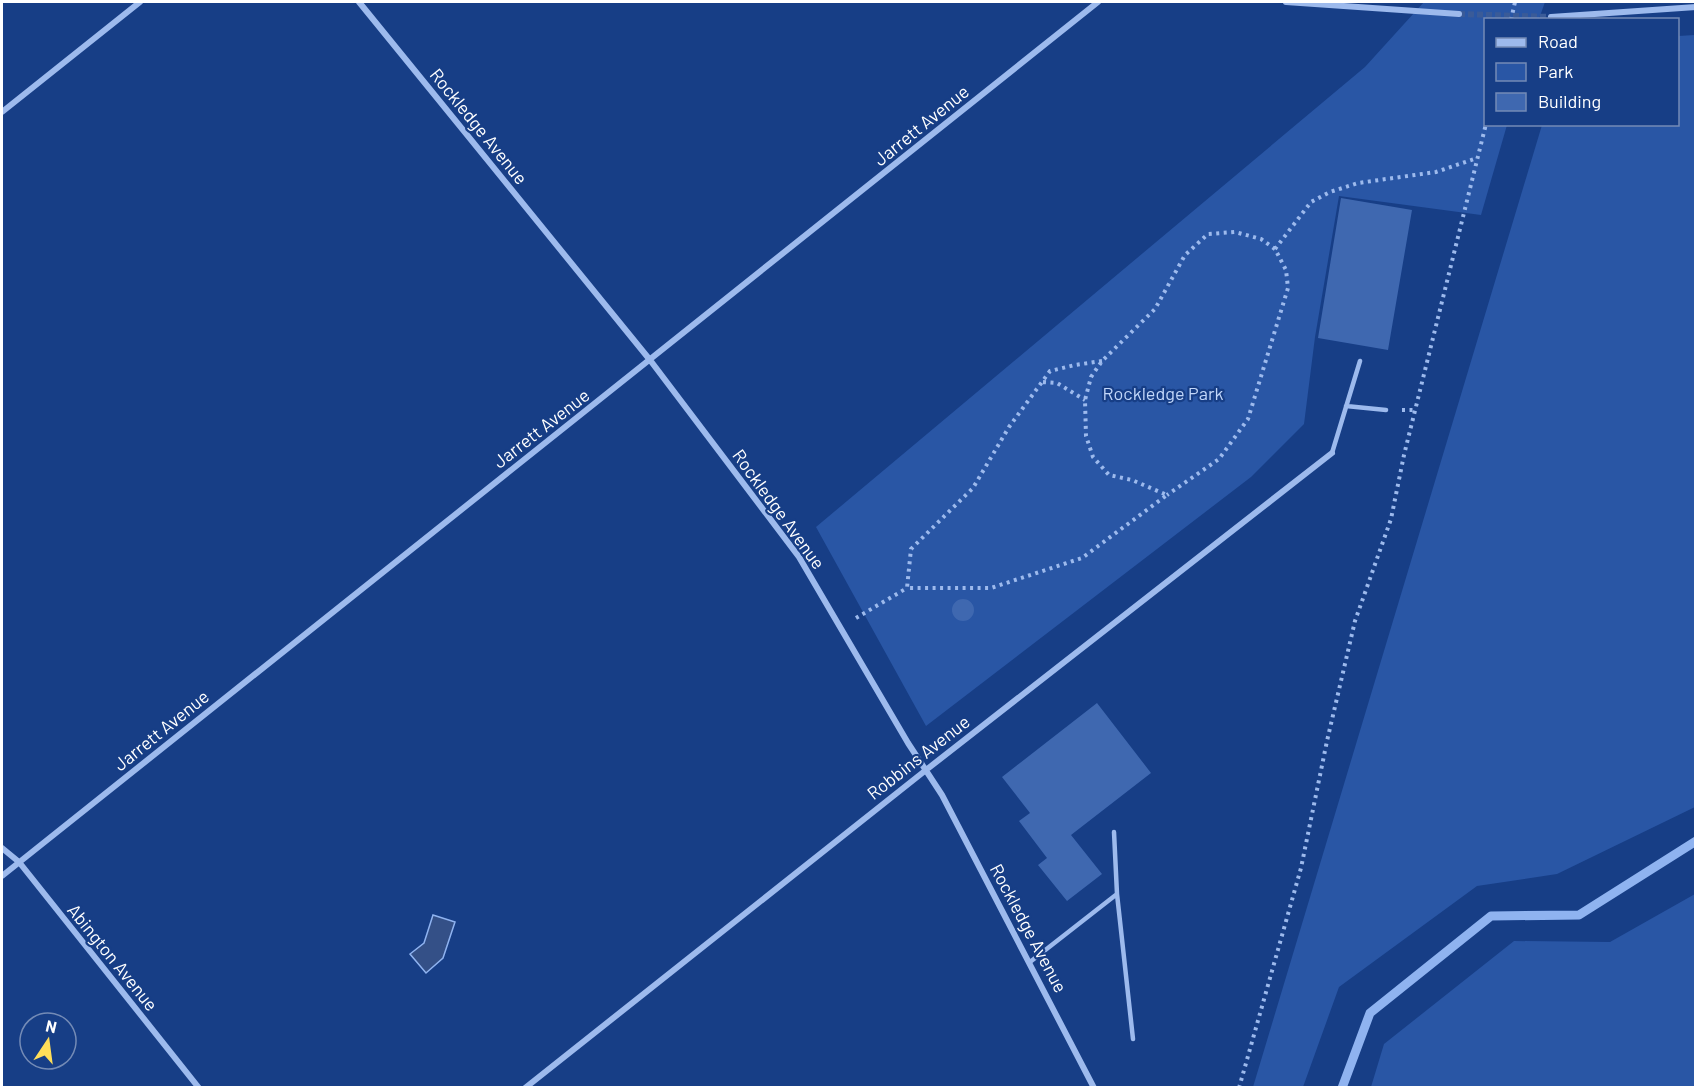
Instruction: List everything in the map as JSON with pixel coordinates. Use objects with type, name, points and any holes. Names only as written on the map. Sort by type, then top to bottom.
[{"type":"street","points":[[2,112],[140,2]]},
{"type":"street","name":"Rockledge Avenue","points":[[359,2],[650,360],[799,557],[908,743],[942,795],[1095,1088]]},
{"type":"street","name":"Jarrett Avenue","points":[[2,876],[1098,2]]},
{"type":"street","points":[[1286,2],[1459,14]]},
{"type":"street","points":[[1551,16],[1695,7]]},
{"type":"street","name":"Robbins Avenue","points":[[525,1088],[926,770],[1332,453]]},
{"type":"street","name":"Abington Avenue","points":[[2,848],[19,862],[199,1088]]},
{"type":"lane","points":[[1332,453],[1360,361]]},
{"type":"lane","points":[[1346,406],[1386,410]]},
{"type":"lane","points":[[1114,831],[1117,894],[1133,1039]]},
{"type":"lane","points":[[1030,962],[1117,894]]},
{"type":"path","points":[[1511,18],[1515,2]]},
{"type":"path","points":[[1239,1088],[1301,868],[1355,621],[1391,519],[1404,455],[1485,126]]},
{"type":"path","points":[[1275,249],[1311,202],[1330,192],[1358,183],[1436,172],[1477,158]]},
{"type":"path","points":[[840,627],[907,588],[991,588],[1082,558],[1219,459],[1248,419],[1288,288],[1286,270],[1275,249],[1261,239],[1235,232],[1208,234],[1185,255],[1155,309],[1102,361],[1091,377],[1085,400],[1086,436],[1093,457],[1109,475],[1132,480],[1167,495]]},
{"type":"path","points":[[907,588],[910,549],[973,488],[1009,427],[1050,371],[1102,361]]},
{"type":"path","points":[[1042,382],[1057,383],[1085,400]]},
{"type":"green space","name":"Rockledge Park","points":[[1424,2],[1545,2],[1539,18],[1484,18],[1484,126],[1507,126],[1481,215],[1339,196],[1315,337],[1304,424],[1251,477],[926,726],[816,527],[1365,67]]},
{"type":"green space","points":[[1695,35],[1695,807],[1557,874],[1477,886],[1339,987],[1303,1087],[1253,1087],[1542,126],[1679,126],[1679,36]]},
{"type":"green space","points":[[1695,894],[1695,1087],[1371,1087],[1384,1044],[1514,941],[1610,942]]},
{"type":"shaded area","points":[[433,915],[455,922],[443,958],[426,973],[410,954],[424,943]]},
{"type":"building","points":[[1341,198],[1412,210],[1388,350],[1318,338]]},
{"type":"building","points":[[963,599],[973,606],[974,610],[967,620],[963,621],[953,614],[952,610],[959,600]]},
{"type":"building","points":[[1097,703],[1151,773],[1071,835],[1102,874],[1067,901],[1038,865],[1047,858],[1019,821],[1030,813],[1002,777]]},
{"type":"waterway","points":[[1342,1088],[1370,1013],[1491,916],[1579,915],[1696,841]]},
{"type":"tunnel","points":[[1459,14],[1551,17]]}]
